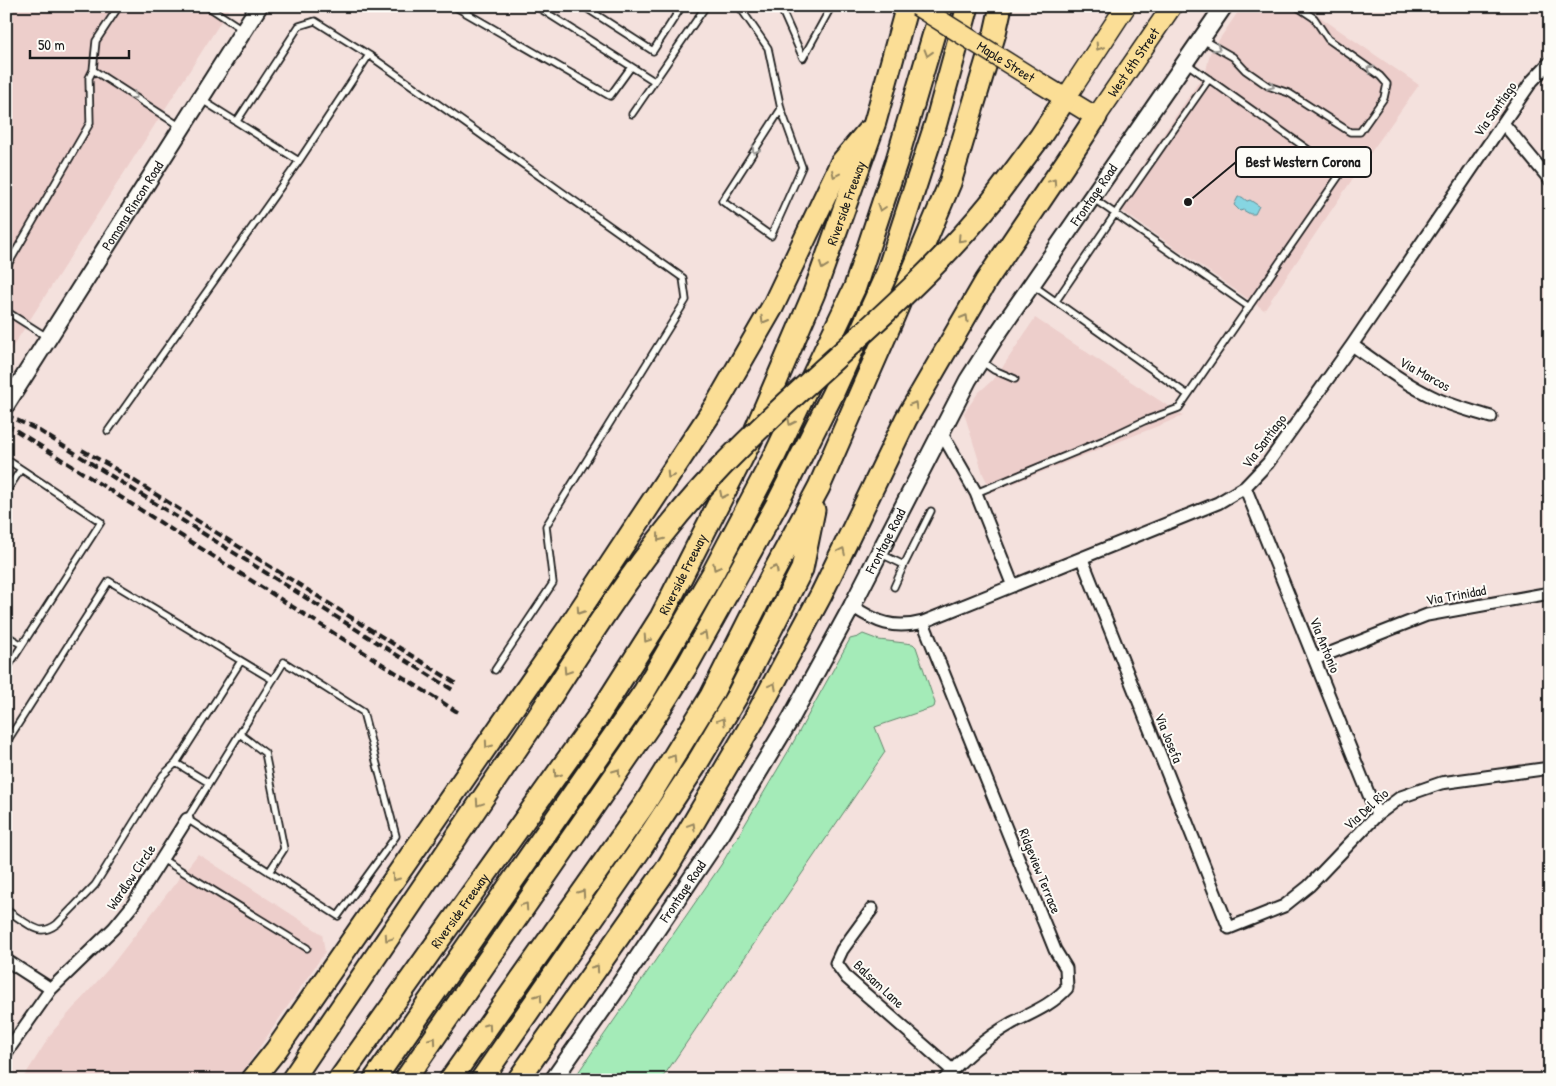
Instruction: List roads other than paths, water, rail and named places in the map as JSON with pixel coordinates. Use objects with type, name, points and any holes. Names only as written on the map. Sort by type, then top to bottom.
[{"type":"highway","name":"Riverside Freeway","points":[[339,1080],[597,718],[661,617],[752,438],[814,293],[875,122],[907,6]]},
{"type":"highway","points":[[374,1080],[644,692],[717,565],[775,455],[855,287],[896,163],[942,6]]},
{"type":"highway","points":[[405,1080],[649,726],[688,664],[778,502],[833,393],[887,273],[936,123],[968,6]]},
{"type":"highway","points":[[450,1080],[644,805],[712,696],[818,487],[887,332],[950,182],[1001,6]]},
{"type":"highway","points":[[292,1080],[536,720],[635,570],[669,526],[703,486],[764,423],[931,271],[967,232],[992,201],[1065,99]]},
{"type":"highway","points":[[518,1080],[667,868],[760,709],[821,595],[906,420],[986,281],[1096,117]]},
{"type":"highway","points":[[252,1080],[276,1050],[567,630],[716,405],[773,306],[841,163],[875,122]]},
{"type":"highway","points":[[481,1080],[640,850],[696,765],[738,696],[802,568],[818,487]]},
{"type":"main road","name":"Pomona Rincon Road","points":[[6,405],[259,6]]},
{"type":"main road","name":"Maple Street","points":[[917,6],[1096,117]]},
{"type":"main road","points":[[1065,99],[1126,6]]},
{"type":"main road","name":"West 6th Street","points":[[1096,117],[1172,6]]},
{"type":"main road","name":"Frontage Road","points":[[554,1080],[722,833],[790,720],[852,606],[968,380],[1224,6]]},
{"type":"street","name":"Via Santiago","points":[[852,606],[873,619],[884,623],[908,626],[923,622],[1218,503],[1245,487],[1268,463],[1352,345],[1502,123],[1532,81],[1550,62]]},
{"type":"street","points":[[1502,123],[1550,180]]},
{"type":"street","name":"Via Marcos","points":[[1352,345],[1403,381],[1433,398],[1491,417]]},
{"type":"street","points":[[941,432],[976,493],[1013,586]]},
{"type":"street","name":"Via Antonio","points":[[1245,487],[1378,815]]},
{"type":"street","name":"Via Josefa","points":[[1082,559],[1229,928]]},
{"type":"street","name":"Via Trinidad","points":[[1315,659],[1427,614],[1550,594]]},
{"type":"street","name":"Ridgeview Terrace","points":[[923,622],[1055,950],[1066,968],[1067,988],[1057,999],[1010,1024],[968,1053],[944,1080]]},
{"type":"street","name":"Via Del Rio","points":[[1229,928],[1284,906],[1309,886],[1378,815],[1401,798],[1441,783],[1550,768]]},
{"type":"street","name":"Wardlow Circle","points":[[6,1054],[51,989],[114,928],[132,906],[187,820]]},
{"type":"street","name":"Balsam Lane","points":[[872,908],[842,950],[836,963],[847,978],[952,1070]]},
{"type":"street","points":[[6,960],[51,989]]},
{"type":"lane","points":[[6,268],[90,123],[88,78],[93,70],[96,41],[119,6]]},
{"type":"lane","points":[[207,6],[244,31]]},
{"type":"lane","points":[[454,6],[610,96],[631,67]]},
{"type":"lane","points":[[536,6],[654,81]]},
{"type":"lane","points":[[583,6],[653,51],[682,6]]},
{"type":"lane","points":[[632,114],[706,6]]},
{"type":"lane","points":[[739,6],[768,48],[781,109],[802,167],[772,236],[722,201],[781,109]]},
{"type":"lane","points":[[780,6],[803,58],[831,7],[829,6]]},
{"type":"lane","points":[[1201,38],[1233,57],[1245,70],[1268,86],[1289,93],[1350,132],[1360,132],[1384,98],[1387,84],[1380,76],[1328,39],[1314,18],[1296,6]]},
{"type":"lane","points":[[237,121],[299,26],[315,21],[369,55],[683,278],[686,300],[546,526],[553,583],[495,670]]},
{"type":"lane","points":[[108,431],[299,161],[369,55]]},
{"type":"lane","points":[[976,493],[1104,440],[1144,421],[1179,408],[1341,173],[1185,62]]},
{"type":"lane","points":[[93,70],[182,128]]},
{"type":"lane","points":[[1056,302],[1209,79]]},
{"type":"lane","points":[[200,99],[299,161]]},
{"type":"lane","points":[[1092,198],[1249,307]]},
{"type":"lane","points":[[1032,285],[1188,394]]},
{"type":"lane","points":[[6,312],[49,338]]},
{"type":"lane","points":[[981,361],[994,370],[1014,379]]},
{"type":"lane","points":[[6,459],[101,522],[6,670]]},
{"type":"lane","points":[[6,492],[21,469]]},
{"type":"lane","points":[[894,587],[931,511]]},
{"type":"lane","points":[[879,553],[904,565]]},
{"type":"lane","points":[[6,744],[109,582],[273,680]]},
{"type":"lane","points":[[6,636],[22,645]]},
{"type":"lane","points":[[6,910],[30,926],[42,930],[51,928],[95,885],[163,774],[176,763],[241,661]]},
{"type":"lane","points":[[284,662],[363,712],[396,836],[338,916],[187,820],[273,680],[284,662]]},
{"type":"lane","points":[[240,734],[265,752],[284,849],[268,872]]},
{"type":"lane","points":[[176,763],[208,784]]},
{"type":"lane","points":[[162,859],[307,948]]},
{"type":"water","points":[[1238,197],[1242,197],[1247,201],[1250,200],[1259,206],[1255,214],[1250,214],[1243,210],[1240,211],[1234,205]]},
{"type":"railway","points":[[6,415],[38,430],[453,690]]},
{"type":"railway","points":[[6,424],[459,713]]},
{"type":"railway","points":[[82,450],[109,465],[457,684]]},
{"type":"place","name":"Best Western Corona","points":[[1188,202]]}]
